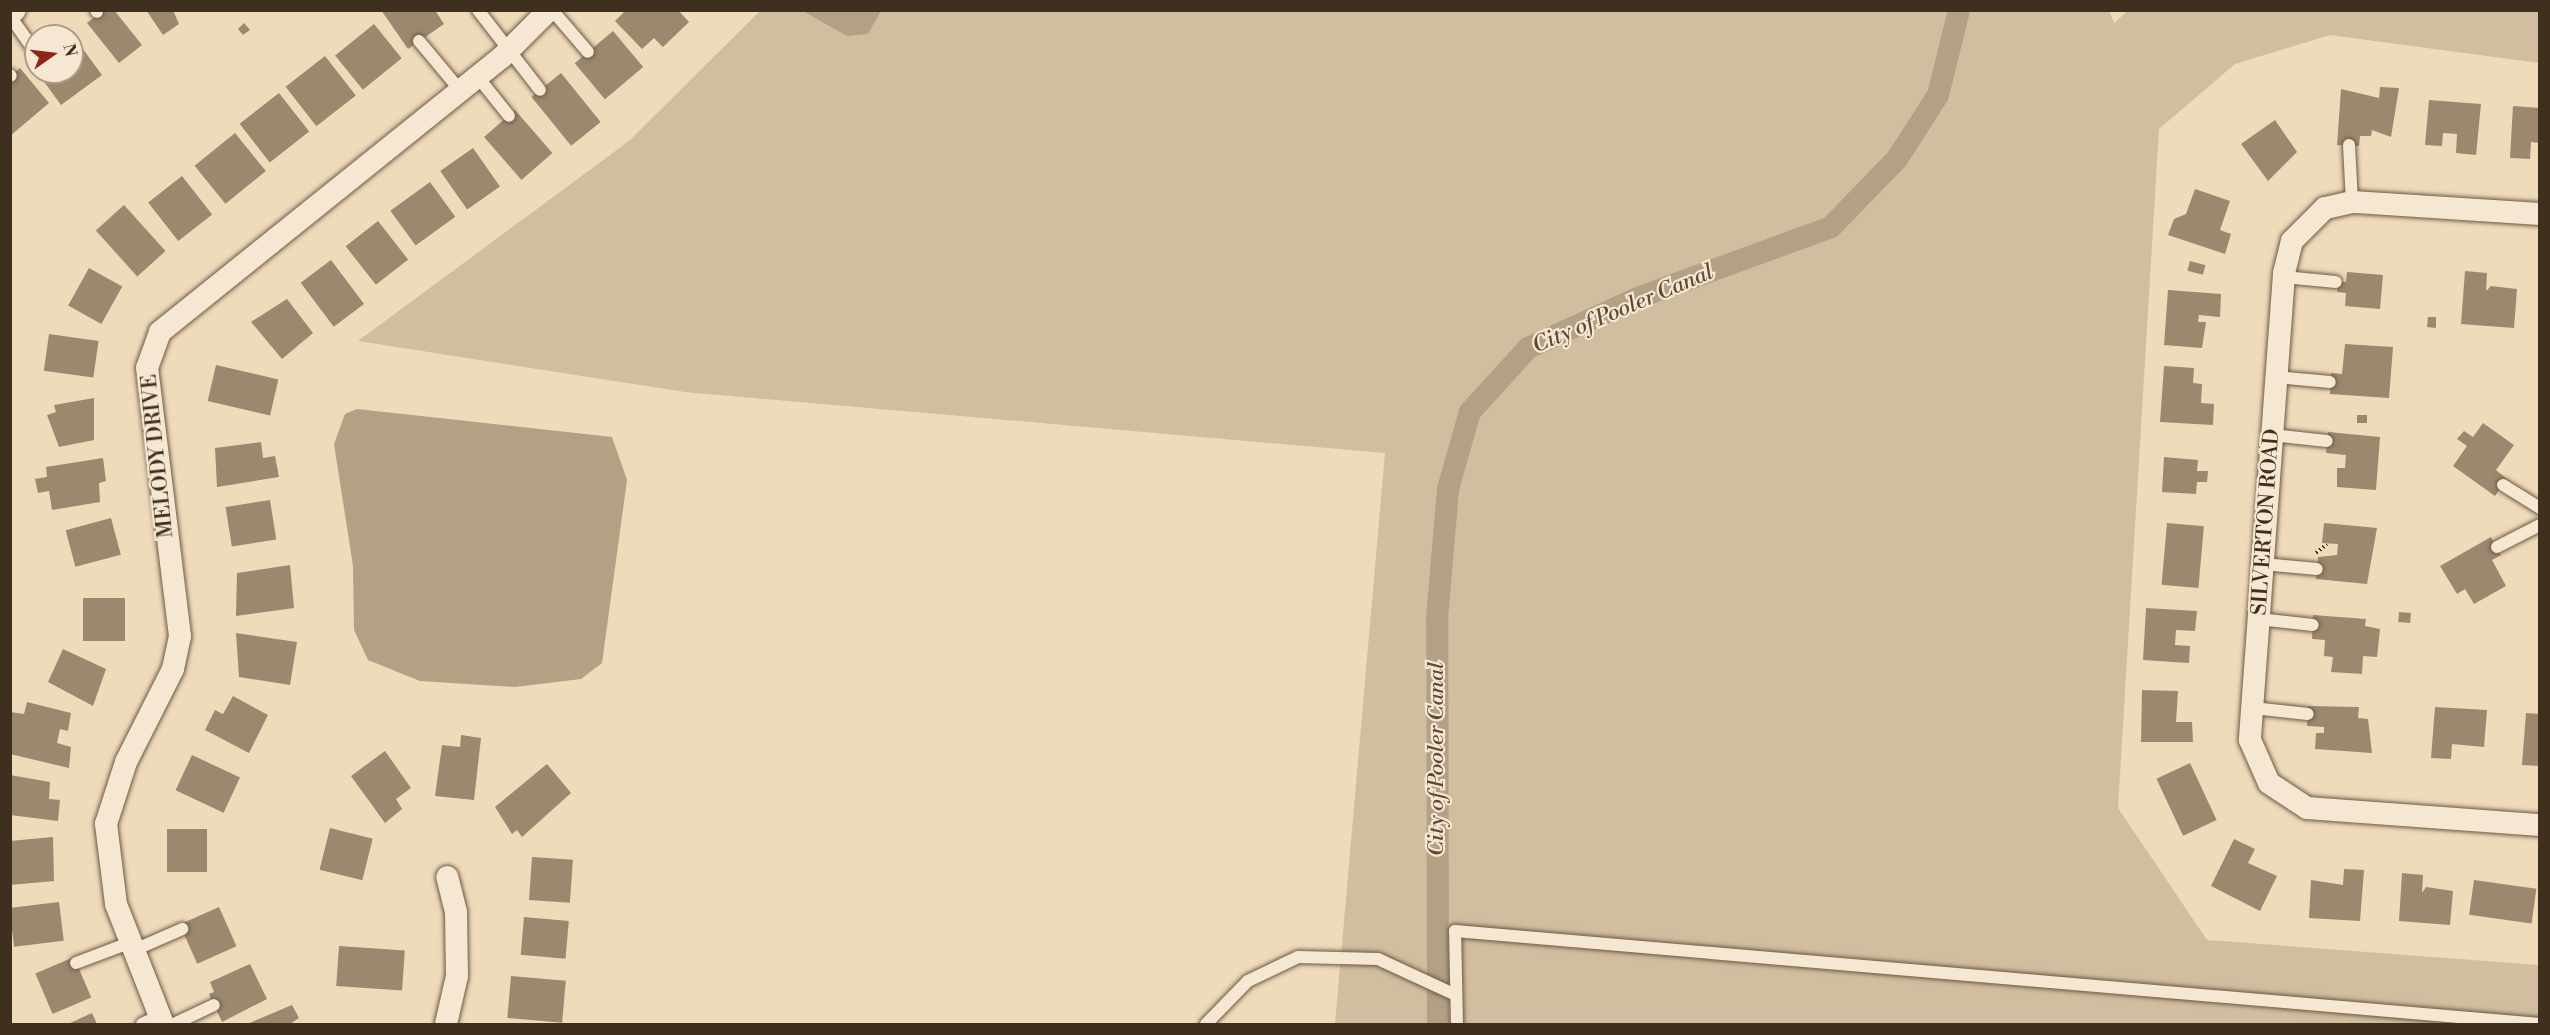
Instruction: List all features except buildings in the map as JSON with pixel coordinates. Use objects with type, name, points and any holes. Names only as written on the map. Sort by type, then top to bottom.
[{"type":"street","points":[[10,15],[15,10]]},
{"type":"street","name":"MELODY DRIVE","points":[[160,1022],[116,904],[106,824],[126,762],[173,669],[180,636],[147,368],[160,332],[509,50],[550,10]]},
{"type":"street","name":"SILVERTON ROAD","points":[[2540,214],[2352,202],[2325,208],[2306,222],[2292,241],[2284,276],[2250,740],[2256,763],[2285,797],[2307,808],[2540,825]]},
{"type":"street","points":[[446,1024],[457,976],[456,912],[447,877]]},
{"type":"lane","points":[[478,10],[540,90]]},
{"type":"lane","points":[[550,10],[588,52]]},
{"type":"lane","points":[[10,15],[24,35]]},
{"type":"lane","points":[[419,41],[509,116]]},
{"type":"lane","points":[[2349,145],[2352,202]]},
{"type":"lane","points":[[2284,276],[2336,282]]},
{"type":"lane","points":[[2276,377],[2330,382]]},
{"type":"lane","points":[[2272,435],[2327,441]]},
{"type":"lane","points":[[2503,484],[2540,508]]},
{"type":"lane","points":[[2497,547],[2540,525]]},
{"type":"lane","points":[[2263,564],[2317,569]]},
{"type":"lane","points":[[2259,619],[2313,625]]},
{"type":"lane","points":[[2253,708],[2307,714]]},
{"type":"lane","points":[[76,963],[182,929]]},
{"type":"lane","points":[[1457,1024],[1455,931],[2540,1024]]},
{"type":"lane","points":[[1206,1024],[1248,981],[1298,957],[1378,959],[1456,995]]},
{"type":"lane","points":[[160,1022],[214,1005]]},
{"type":"shaded area","points":[[2109,10],[2114,23],[2129,10],[2539,11],[2539,63],[2330,35],[2235,64],[2159,129],[2118,808],[2207,940],[2539,965],[2539,1024],[1335,1024],[1385,453],[685,392],[358,341],[629,141],[760,11]]},
{"type":"shaded area","points":[[803,11],[881,11],[868,34],[847,36]]},
{"type":"shaded area","points":[[357,409],[612,437],[627,480],[602,663],[581,679],[515,687],[420,681],[368,660],[354,630],[353,566],[334,444],[345,414]]},
{"type":"waterway","name":"City of Pooler Canal","points":[[1438,1024],[1437,618],[1448,489],[1470,412],[1528,348],[1640,297],[1831,227],[1897,159],[1938,95],[1959,10]]}]
